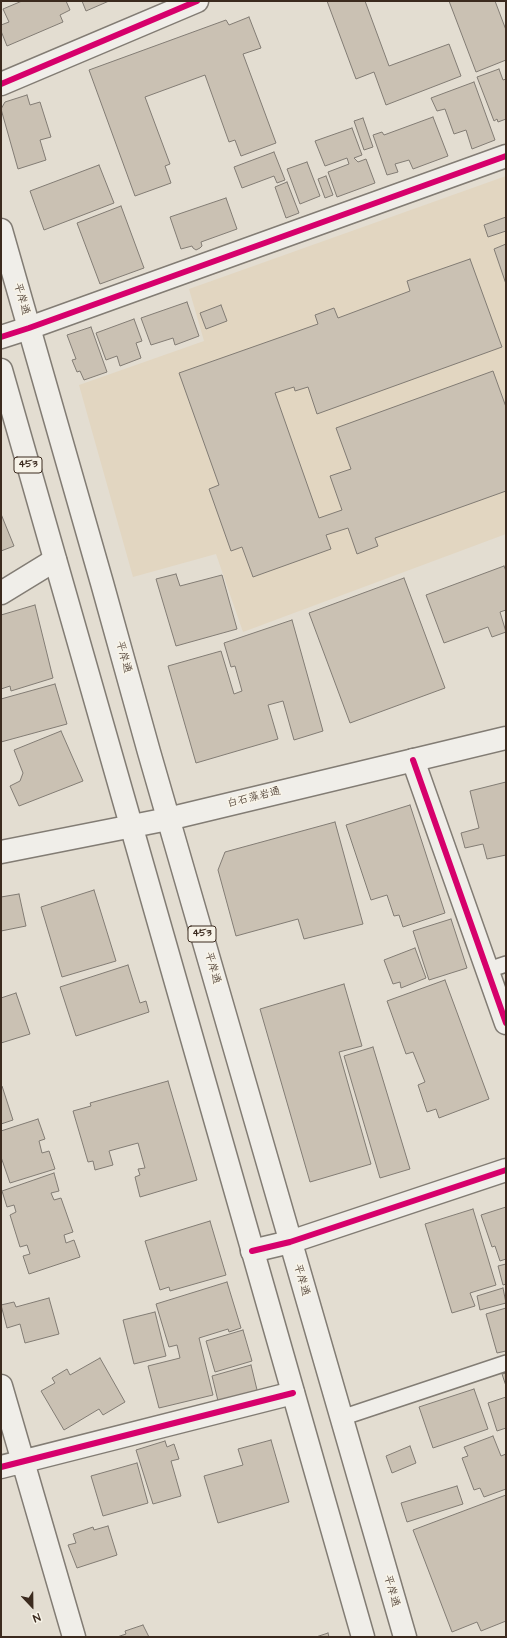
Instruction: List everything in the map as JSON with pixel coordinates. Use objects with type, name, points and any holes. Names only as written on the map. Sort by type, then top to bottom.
[{"type":"main road","points":[[1,84],[197,1]]},
{"type":"main road","points":[[1,337],[30,328],[506,156]]},
{"type":"main road","name":"平岸通","points":[[1,230],[168,819],[405,1637]]},
{"type":"main road","name":"453","points":[[1,370],[363,1637]]},
{"type":"main road","points":[[1,593],[55,560]]},
{"type":"main road","name":"白石藻岩通","points":[[1,852],[168,819],[506,738]]},
{"type":"main road","points":[[413,760],[497,967],[506,1023]]},
{"type":"main road","points":[[252,1251],[290,1242],[506,1170]]},
{"type":"main road","points":[[1,1386],[74,1637]]},
{"type":"main road","points":[[1,1467],[22,1460],[293,1393]]},
{"type":"lane","points":[[341,1418],[506,1363]]},
{"type":"shaded area","points":[[506,176],[506,534],[243,632],[216,554],[133,577],[79,385],[204,341],[189,289]]},
{"type":"building","points":[[22,1],[66,1],[70,10],[60,15],[63,22],[7,46],[1,31],[1,25],[9,22],[3,9]]},
{"type":"building","points":[[82,1],[109,1],[86,11]]},
{"type":"building","points":[[327,1],[365,1],[389,66],[449,44],[461,76],[386,105],[374,72],[356,79]]},
{"type":"building","points":[[449,1],[495,1],[506,30],[506,60],[476,72]]},
{"type":"building","points":[[249,17],[261,48],[243,54],[276,143],[241,156],[235,140],[229,142],[205,75],[145,97],[170,164],[165,166],[171,183],[135,196],[89,70],[226,20],[229,25]]},
{"type":"building","points":[[499,69],[503,80],[506,79],[506,119],[498,122],[497,119],[494,121],[477,77]]},
{"type":"building","points":[[474,82],[495,140],[472,149],[466,130],[454,134],[445,109],[437,111],[431,98]]},
{"type":"building","points":[[27,95],[30,105],[40,102],[51,137],[40,140],[46,160],[18,169],[1,109],[5,102]]},
{"type":"building","points":[[433,117],[448,156],[413,169],[409,160],[395,164],[398,172],[387,175],[373,135],[382,132],[384,135]]},
{"type":"building","points":[[363,118],[373,147],[364,150],[354,121]]},
{"type":"building","points":[[352,128],[362,155],[354,158],[358,162],[366,159],[375,183],[337,197],[328,172],[349,164],[347,158],[325,166],[315,141]]},
{"type":"building","points":[[274,152],[285,180],[277,183],[274,176],[242,188],[234,167]]},
{"type":"building","points":[[307,162],[320,196],[300,204],[287,169]]},
{"type":"building","points":[[99,165],[114,203],[44,230],[30,191]]},
{"type":"building","points":[[326,176],[333,195],[325,198],[318,179]]},
{"type":"building","points":[[287,182],[299,213],[286,218],[275,187]]},
{"type":"building","points":[[226,198],[237,229],[201,242],[202,246],[196,250],[192,246],[181,249],[170,217]]},
{"type":"building","points":[[121,206],[144,268],[100,284],[77,223]]},
{"type":"building","points":[[506,217],[506,231],[488,237],[484,225]]},
{"type":"building","points":[[506,244],[506,284],[494,249]]},
{"type":"building","points":[[470,259],[502,347],[317,414],[308,387],[295,391],[294,387],[275,393],[319,518],[342,510],[330,476],[351,469],[336,428],[493,371],[506,407],[506,491],[375,538],[378,546],[357,554],[348,528],[326,535],[331,549],[253,577],[242,547],[231,551],[209,489],[219,485],[179,373],[318,324],[315,315],[334,308],[338,318],[410,291],[407,281]]},
{"type":"building","points":[[187,302],[199,336],[175,345],[173,338],[151,345],[141,318]]},
{"type":"building","points":[[221,305],[227,321],[206,329],[200,313]]},
{"type":"building","points":[[134,319],[142,341],[136,343],[141,358],[120,366],[117,356],[106,360],[96,333]]},
{"type":"building","points":[[91,327],[107,372],[84,380],[80,371],[77,372],[72,360],[76,359],[67,335]]},
{"type":"building","points":[[1,514],[14,546],[1,551]]},
{"type":"building","points":[[504,566],[506,571],[506,610],[500,612],[506,632],[492,637],[488,627],[444,643],[426,595]]},
{"type":"building","points":[[176,574],[180,586],[222,575],[237,629],[176,646],[156,579]]},
{"type":"building","points":[[404,578],[445,688],[350,723],[309,613]]},
{"type":"building","points":[[35,605],[53,678],[11,691],[10,686],[1,689],[1,615]]},
{"type":"building","points":[[292,620],[323,731],[294,740],[283,701],[268,705],[278,739],[196,763],[168,666],[221,651],[234,694],[242,691],[235,666],[231,667],[224,643]]},
{"type":"building","points":[[55,684],[67,724],[1,742],[1,699]]},
{"type":"building","points":[[61,731],[83,781],[19,806],[10,786],[20,781],[23,773],[14,750]]},
{"type":"building","points":[[506,782],[506,855],[487,859],[483,844],[465,848],[461,833],[479,828],[470,791]]},
{"type":"building","points":[[410,805],[445,913],[403,927],[399,915],[394,916],[387,895],[371,900],[346,825]]},
{"type":"building","points":[[335,822],[363,924],[304,939],[298,919],[236,936],[218,870],[225,852]]},
{"type":"building","points":[[94,890],[116,961],[62,977],[41,907]]},
{"type":"building","points":[[19,894],[26,926],[1,931],[1,897]]},
{"type":"building","points":[[451,919],[467,968],[429,980],[413,931]]},
{"type":"building","points":[[415,948],[426,978],[401,988],[400,982],[393,984],[384,960]]},
{"type":"building","points":[[128,965],[140,1003],[146,1001],[149,1012],[76,1036],[60,987]]},
{"type":"building","points":[[445,980],[489,1099],[439,1118],[436,1109],[427,1112],[418,1085],[425,1082],[413,1052],[406,1054],[387,1001]]},
{"type":"building","points":[[344,984],[362,1046],[339,1052],[371,1164],[310,1182],[260,1009]]},
{"type":"building","points":[[16,993],[30,1034],[1,1043],[1,998]]},
{"type":"building","points":[[373,1047],[410,1169],[380,1178],[344,1056]]},
{"type":"building","points":[[168,1081],[197,1180],[140,1197],[135,1177],[140,1175],[138,1169],[145,1168],[138,1143],[109,1151],[113,1165],[95,1170],[93,1161],[88,1162],[73,1111],[91,1106],[90,1103]]},
{"type":"building","points":[[1,1086],[13,1120],[1,1124]]},
{"type":"building","points":[[38,1119],[45,1139],[39,1141],[42,1153],[49,1151],[55,1169],[10,1183],[1,1157],[1,1131]]},
{"type":"building","points":[[54,1173],[59,1191],[51,1193],[54,1200],[61,1198],[73,1232],[64,1235],[66,1243],[74,1240],[80,1257],[29,1274],[23,1256],[30,1254],[27,1245],[20,1247],[10,1215],[16,1212],[14,1205],[7,1207],[2,1191]]},
{"type":"building","points":[[506,1207],[506,1259],[500,1261],[495,1246],[492,1247],[481,1215]]},
{"type":"building","points":[[473,1209],[496,1285],[470,1293],[475,1306],[452,1313],[425,1224]]},
{"type":"building","points":[[210,1221],[226,1275],[170,1291],[169,1287],[160,1290],[145,1241]]},
{"type":"building","points":[[506,1264],[506,1284],[503,1285],[498,1266]]},
{"type":"building","points":[[227,1282],[241,1328],[229,1332],[228,1329],[199,1338],[213,1395],[159,1408],[148,1366],[180,1358],[177,1345],[169,1347],[156,1304]]},
{"type":"building","points":[[503,1288],[506,1303],[480,1310],[477,1296]]},
{"type":"building","points":[[49,1298],[59,1334],[25,1343],[20,1324],[7,1328],[1,1305],[14,1302],[16,1307]]},
{"type":"building","points":[[506,1308],[506,1351],[497,1353],[486,1314]]},
{"type":"building","points":[[155,1312],[166,1356],[134,1364],[123,1320]]},
{"type":"building","points":[[243,1330],[252,1361],[215,1372],[206,1341]]},
{"type":"building","points":[[100,1358],[125,1402],[103,1415],[99,1409],[64,1430],[41,1391],[55,1383],[52,1378],[67,1369],[70,1375]]},
{"type":"building","points":[[251,1365],[258,1394],[219,1405],[212,1376]]},
{"type":"building","points":[[506,1373],[506,1386],[502,1374]]},
{"type":"building","points":[[474,1389],[488,1429],[433,1448],[419,1407]]},
{"type":"building","points":[[506,1397],[506,1428],[497,1431],[488,1403]]},
{"type":"building","points":[[493,1436],[501,1456],[506,1454],[506,1489],[484,1497],[480,1488],[474,1490],[462,1458],[468,1456],[464,1447]]},
{"type":"building","points":[[271,1440],[289,1502],[218,1523],[204,1476],[243,1465],[238,1449]]},
{"type":"building","points":[[165,1441],[167,1447],[174,1444],[179,1459],[171,1461],[181,1496],[153,1504],[136,1450]]},
{"type":"building","points":[[410,1446],[416,1463],[392,1473],[386,1456]]},
{"type":"building","points":[[137,1463],[148,1503],[103,1516],[91,1476]]},
{"type":"building","points":[[457,1486],[463,1504],[407,1522],[401,1503]]},
{"type":"building","points":[[506,1495],[506,1621],[481,1631],[477,1622],[452,1632],[413,1530]]},
{"type":"building","points":[[108,1526],[117,1555],[77,1568],[68,1545],[76,1543],[73,1534],[93,1527],[94,1530]]},
{"type":"building","points":[[143,1625],[149,1637],[117,1637],[126,1634],[125,1631]]},
{"type":"building","points":[[328,1633],[329,1637],[316,1637]]},
{"type":"cycle path","points":[[1,84],[197,1]]},
{"type":"cycle path","points":[[1,337],[506,156]]},
{"type":"cycle path","points":[[413,760],[506,1023]]},
{"type":"cycle path","points":[[252,1251],[290,1242],[506,1170]]},
{"type":"cycle path","points":[[1,1467],[293,1393]]}]
